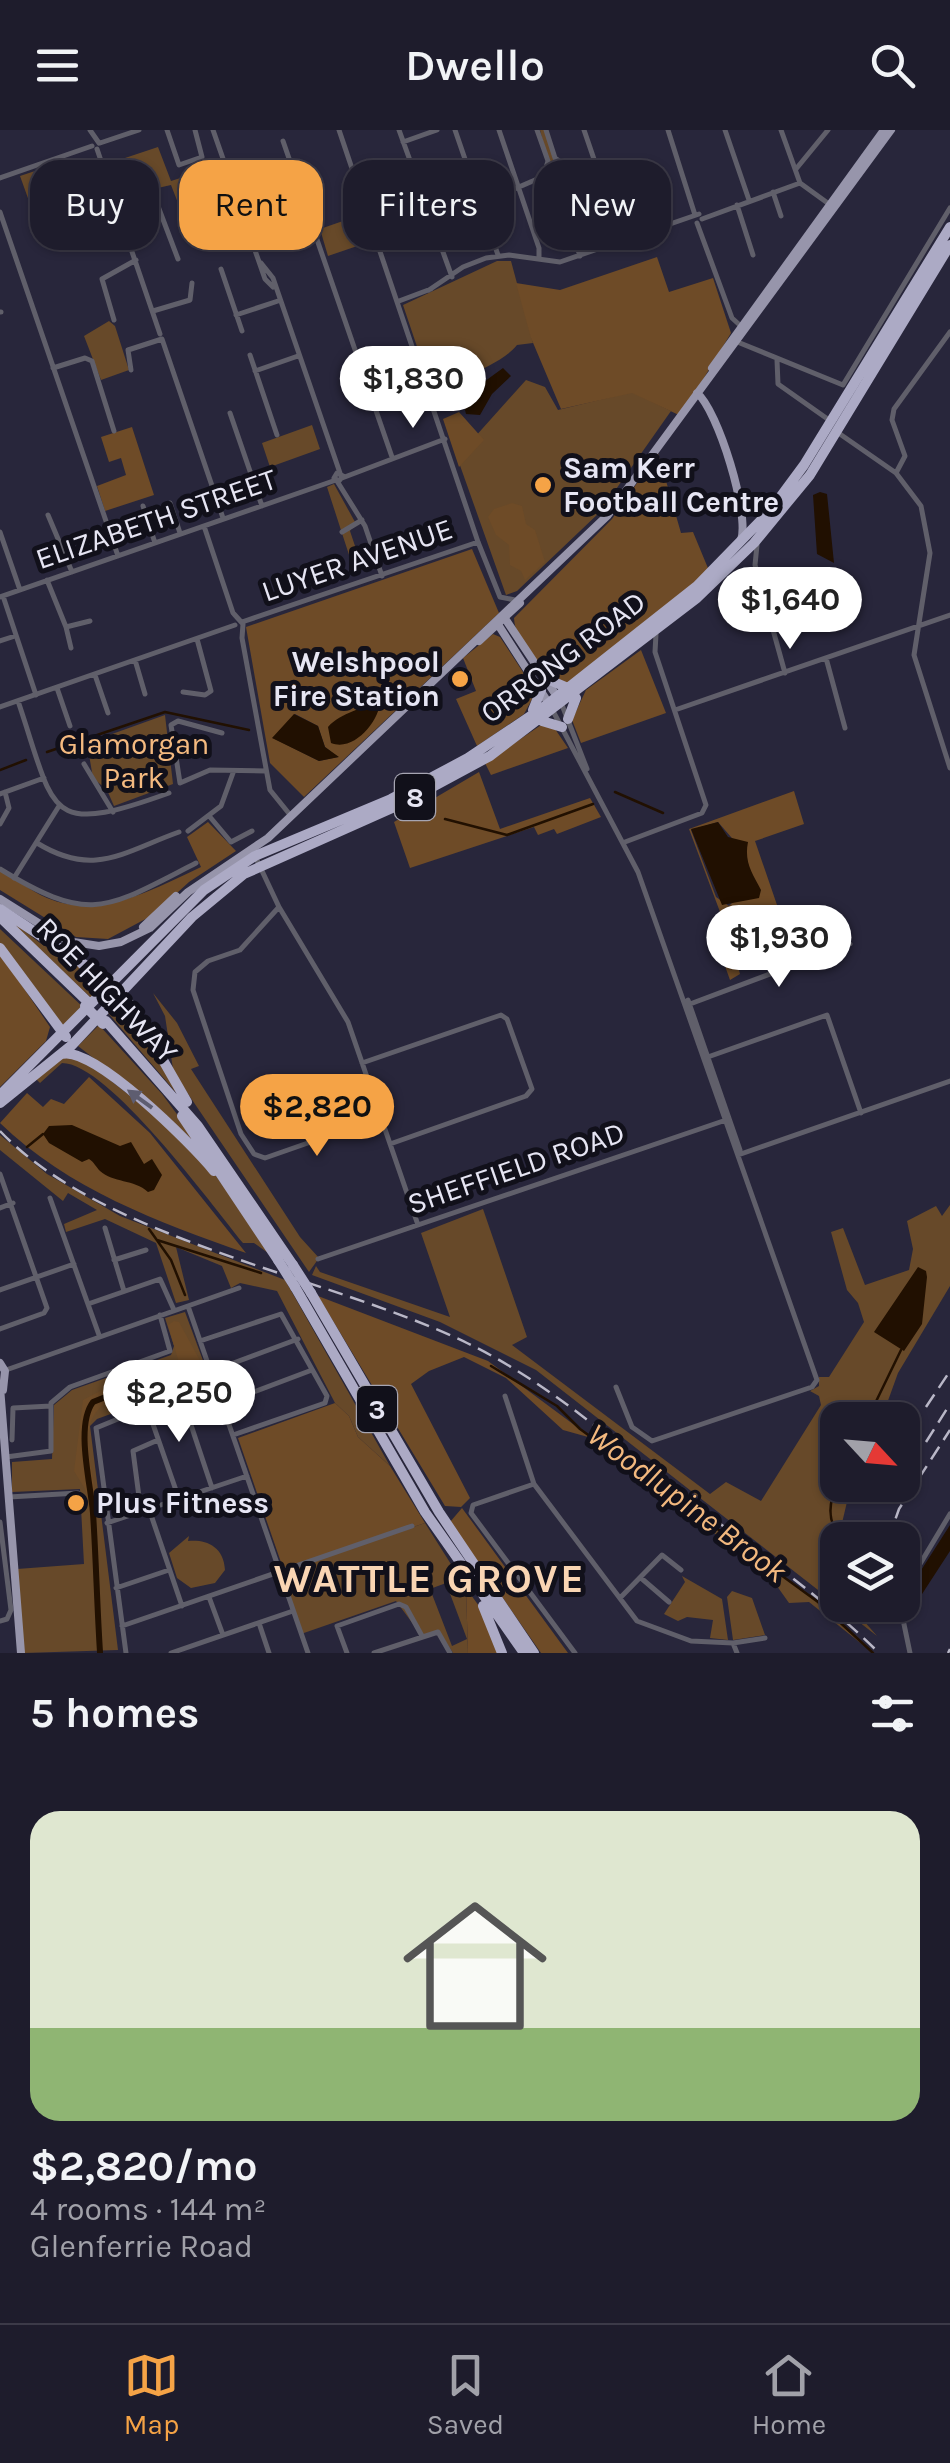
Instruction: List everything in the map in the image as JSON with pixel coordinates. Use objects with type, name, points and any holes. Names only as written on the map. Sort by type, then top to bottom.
[{"type":"highway","name":"ORRONG ROAD","points":[[89,1004],[184,908],[281,855],[399,805],[478,763],[541,721],[568,688],[675,604],[759,530],[836,428],[950,227]]},
{"type":"highway","points":[[836,428],[849,415],[950,245]]},
{"type":"highway","name":"ORRONG ROAD","points":[[104,1020],[121,994],[192,916],[258,867],[417,786],[582,689],[663,627],[738,560],[819,444],[836,428]]},
{"type":"highway","points":[[527,720],[544,684],[568,688]]},
{"type":"highway","points":[[541,721],[565,723],[582,689]]},
{"type":"highway","points":[[0,908],[112,985],[132,1006],[170,1078],[232,1170]]},
{"type":"highway","name":"ROE HIGHWAY","points":[[0,921],[104,1020],[232,1170],[311,1292],[433,1503],[534,1653]]},
{"type":"highway","points":[[0,948],[52,1020],[95,1067]]},
{"type":"highway","points":[[82,964],[105,974],[123,972]]},
{"type":"highway","points":[[132,1006],[130,993],[138,976]]},
{"type":"highway","name":"8","points":[[0,1103],[54,1052],[89,1004]]},
{"type":"highway","points":[[52,1020],[54,1052],[74,1052],[177,1128],[244,1206]]},
{"type":"highway","name":"ROE HIGHWAY","points":[[104,1020],[180,1113],[244,1206],[449,1550],[524,1653]]},
{"type":"highway","name":"8","points":[[0,1095],[54,1052],[72,1045],[104,1020]]},
{"type":"highway","points":[[449,1550],[488,1615],[502,1653]]},
{"type":"main road","points":[[832,207],[884,130]]},
{"type":"main road","points":[[0,896],[60,934],[88,942],[109,942],[140,930],[186,888],[292,813],[612,510],[891,130]]},
{"type":"main road","points":[[744,329],[750,348]]},
{"type":"main road","points":[[699,391],[710,406],[743,520],[739,544]]},
{"type":"main road","points":[[743,520],[759,530]]},
{"type":"main road","points":[[512,628],[516,602]]},
{"type":"main road","points":[[499,619],[512,628],[555,704]]},
{"type":"main road","points":[[454,660],[499,619]]},
{"type":"main road","points":[[499,619],[508,638],[544,684]]},
{"type":"main road","points":[[488,632],[508,638]]},
{"type":"main road","points":[[2,1368],[19,1653]]},
{"type":"main road","points":[[0,1387],[3,1413]]},
{"type":"street","points":[[90,130],[101,160]]},
{"type":"street","points":[[0,178],[139,130]]},
{"type":"street","points":[[167,130],[179,166],[169,169]]},
{"type":"street","points":[[193,160],[202,156],[194,130]]},
{"type":"street","points":[[213,130],[225,160]]},
{"type":"street","points":[[339,130],[478,542],[498,594],[506,601],[516,602]]},
{"type":"street","points":[[398,130],[409,160]]},
{"type":"street","points":[[403,142],[437,130]]},
{"type":"street","points":[[457,130],[468,160]]},
{"type":"street","points":[[499,130],[540,248],[538,261]]},
{"type":"street","points":[[537,130],[548,160]]},
{"type":"street","points":[[546,130],[559,160]]},
{"type":"street","points":[[584,130],[594,160]]},
{"type":"street","points":[[668,130],[730,313],[744,329]]},
{"type":"street","points":[[725,130],[749,200]]},
{"type":"street","points":[[781,130],[800,183],[832,207]]},
{"type":"street","points":[[794,170],[804,165],[828,130]]},
{"type":"street","points":[[283,141],[289,160]]},
{"type":"street","points":[[671,226],[800,183]]},
{"type":"street","points":[[514,191],[534,185]]},
{"type":"street","points":[[773,192],[781,216]]},
{"type":"street","points":[[737,205],[754,255]]},
{"type":"street","points":[[735,341],[839,386],[845,384],[950,208]]},
{"type":"street","points":[[159,210],[178,259]]},
{"type":"street","points":[[0,212],[118,556]]},
{"type":"street","points":[[132,250],[224,519]]},
{"type":"street","points":[[257,250],[298,356],[343,491],[362,520],[382,576]]},
{"type":"street","points":[[321,250],[392,455]]},
{"type":"street","points":[[440,250],[453,276]]},
{"type":"street","points":[[498,250],[500,257]]},
{"type":"street","points":[[578,250],[580,257]]},
{"type":"street","points":[[588,250],[589,254]]},
{"type":"street","points":[[398,301],[500,257],[556,262],[601,250]]},
{"type":"street","points":[[114,320],[102,280],[136,260]]},
{"type":"street","points":[[221,269],[242,331]]},
{"type":"street","points":[[152,311],[190,300],[192,283]]},
{"type":"street","points":[[236,315],[278,301]]},
{"type":"street","points":[[896,472],[905,456],[892,420],[894,410],[950,332]]},
{"type":"street","points":[[131,370],[128,350],[161,336]]},
{"type":"street","points":[[250,355],[277,435]]},
{"type":"street","points":[[255,372],[298,356]]},
{"type":"street","points":[[53,368],[85,358],[92,360],[114,431]]},
{"type":"street","points":[[777,360],[774,372],[778,384],[896,472],[921,506],[930,552],[914,660],[950,768]]},
{"type":"street","points":[[230,413],[262,506]]},
{"type":"street","name":"ELIZABETH STREET","points":[[1,596],[328,484],[392,455],[445,437]]},
{"type":"street","points":[[170,502],[181,534]]},
{"type":"street","points":[[143,506],[156,543]]},
{"type":"street","points":[[48,515],[72,572]]},
{"type":"street","points":[[342,532],[362,520]]},
{"type":"street","points":[[204,526],[242,638],[270,790],[292,813]]},
{"type":"street","points":[[755,565],[759,530]]},
{"type":"street","points":[[0,532],[20,590]]},
{"type":"street","name":"LUYER AVENUE","points":[[0,707],[478,542]]},
{"type":"street","points":[[738,560],[750,557],[755,565],[785,672]]},
{"type":"street","points":[[48,580],[71,648]]},
{"type":"street","points":[[1,596],[36,695]]},
{"type":"street","points":[[675,710],[950,615]]},
{"type":"street","points":[[66,627],[90,621]]},
{"type":"street","points":[[624,842],[702,812],[706,805],[655,652],[654,638],[663,627]]},
{"type":"street","points":[[0,641],[16,636]]},
{"type":"street","points":[[183,692],[205,695],[211,691],[198,639]]},
{"type":"street","points":[[640,644],[647,644],[655,652]]},
{"type":"street","points":[[826,658],[845,728]]},
{"type":"street","points":[[135,660],[145,694]]},
{"type":"street","points":[[95,674],[108,713]]},
{"type":"street","points":[[56,688],[70,726]]},
{"type":"street","points":[[18,701],[44,778],[59,806],[86,817],[168,793]]},
{"type":"street","points":[[555,704],[624,842],[684,994],[816,1384],[652,1441],[632,1427],[616,1387]]},
{"type":"street","points":[[222,733],[178,721],[171,724],[179,785],[210,770],[266,771]]},
{"type":"street","points":[[941,737],[950,734]]},
{"type":"street","points":[[84,764],[113,812]]},
{"type":"street","points":[[188,831],[210,817],[227,795],[233,773]]},
{"type":"street","points":[[0,824],[9,808],[3,793],[44,778]]},
{"type":"street","points":[[14,878],[59,806]]},
{"type":"street","points":[[210,817],[230,842],[252,831]]},
{"type":"street","points":[[37,843],[70,860],[104,861],[179,832]]},
{"type":"street","points":[[0,869],[48,898],[85,906],[125,898],[196,864]]},
{"type":"street","points":[[258,867],[348,1022],[418,1225]]},
{"type":"street","points":[[280,906],[240,950],[208,961],[195,972],[196,1000],[241,1134],[254,1154],[272,1156],[382,1118]]},
{"type":"street","points":[[688,1005],[850,944]]},
{"type":"street","points":[[362,1063],[501,1015],[507,1019],[532,1090],[526,1096],[390,1144]]},
{"type":"street","points":[[707,1058],[827,1015],[861,1113]]},
{"type":"street","points":[[740,1156],[950,1081]]},
{"type":"street","name":"SHEFFIELD ROAD","points":[[318,1259],[727,1120]]},
{"type":"street","points":[[0,1174],[46,1312],[0,1329]]},
{"type":"street","points":[[50,1198],[99,1335]]},
{"type":"street","points":[[0,1208],[13,1204]]},
{"type":"street","points":[[106,1228],[124,1291]]},
{"type":"street","points":[[114,1260],[146,1250]]},
{"type":"street","points":[[0,1288],[74,1264]]},
{"type":"street","points":[[88,1304],[162,1279],[174,1310]]},
{"type":"street","points":[[2,1368],[239,1288]]},
{"type":"street","points":[[188,1306],[308,1653]]},
{"type":"street","points":[[200,1340],[280,1314],[328,1396],[325,1403],[232,1435]]},
{"type":"street","points":[[12,1440],[13,1408],[51,1406],[70,1387],[169,1352],[171,1346],[160,1315]]},
{"type":"street","points":[[210,1371],[298,1339]]},
{"type":"street","points":[[222,1404],[312,1370]]},
{"type":"street","points":[[124,1653],[96,1428],[213,1380]]},
{"type":"street","points":[[180,1392],[212,1488]]},
{"type":"street","points":[[504,1396],[534,1484],[637,1622],[662,1634],[733,1643],[765,1638]]},
{"type":"street","points":[[6,1457],[51,1451],[51,1406]]},
{"type":"street","points":[[147,1407],[179,1499]]},
{"type":"street","points":[[158,1440],[133,1451],[145,1511],[182,1606]]},
{"type":"street","points":[[107,1523],[246,1476]]},
{"type":"street","points":[[534,1484],[473,1505],[470,1511],[575,1653]]},
{"type":"street","points":[[9,1497],[78,1493]]},
{"type":"street","points":[[920,1564],[950,1514]]},
{"type":"street","points":[[0,1522],[10,1612],[0,1621]]},
{"type":"street","points":[[122,1626],[412,1526]]},
{"type":"street","points":[[620,1598],[662,1555],[681,1570]]},
{"type":"street","points":[[116,1588],[169,1570]]},
{"type":"street","points":[[641,1578],[669,1602]]},
{"type":"street","points":[[0,1584],[8,1583]]},
{"type":"street","points":[[209,1596],[224,1635]]},
{"type":"street","points":[[347,1653],[338,1626],[404,1605],[422,1636]]},
{"type":"street","points":[[172,1653],[194,1649],[293,1611]]},
{"type":"street","points":[[904,1622],[910,1653]]},
{"type":"street","points":[[259,1623],[269,1653]]},
{"type":"street","points":[[374,1653],[422,1636],[442,1634],[450,1653]]},
{"type":"street","points":[[733,1643],[737,1653]]},
{"type":"green space","points":[[540,130],[544,130],[555,160],[548,160]]},
{"type":"green space","points":[[158,147],[171,181],[179,178],[179,203],[171,185],[159,188],[159,160],[119,160]]},
{"type":"green space","points":[[30,173],[30,204],[20,176]]},
{"type":"green space","points":[[343,221],[346,250],[328,256],[323,228]]},
{"type":"green space","points":[[497,261],[511,261],[533,343],[517,345],[437,406],[403,305]]},
{"type":"green space","points":[[109,321],[115,326],[129,370],[101,380],[84,336]]},
{"type":"green space","name":"Sam Kerr Football Centre","points":[[526,380],[545,387],[558,410],[632,392],[671,411],[600,512],[517,591],[506,595],[457,457]]},
{"type":"green space","points":[[312,425],[320,449],[270,467],[262,443]]},
{"type":"green space","points":[[334,484],[355,522],[350,531],[359,558],[351,561],[327,487]]},
{"type":"green space","name":"Glamorgan Park","points":[[165,715],[173,784],[114,806],[107,790],[93,778],[87,743]]},
{"type":"green space","points":[[0,912],[40,943],[105,981],[91,998]]},
{"type":"green space","points":[[0,929],[84,1008],[62,1028],[0,944]]},
{"type":"green space","points":[[153,993],[177,1023],[199,1066],[191,1069],[300,1237],[319,1258],[309,1272],[173,1069],[165,1016]]},
{"type":"green space","points":[[122,999],[184,1102],[108,1013]]},
{"type":"green space","points":[[99,1025],[162,1094],[205,1152],[160,1110],[78,1046]]},
{"type":"green space","points":[[74,1052],[193,1145],[278,1260],[254,1243],[243,1243],[158,1139],[105,1086],[82,1069],[62,1063],[40,1083],[36,1079],[58,1056]]},
{"type":"green space","points":[[0,1135],[47,1174],[120,1216],[285,1280],[390,1466],[358,1437],[349,1416],[335,1403],[277,1291],[240,1283],[231,1288],[222,1266],[176,1247],[189,1300],[176,1303],[156,1243],[105,1219],[66,1232],[64,1224],[97,1210],[68,1193],[63,1201],[0,1150]]},
{"type":"green space","points":[[950,1205],[950,1286],[898,1373],[888,1402],[820,1402],[819,1396],[810,1391],[819,1386],[819,1377],[829,1377],[864,1322],[858,1303],[847,1290],[831,1232],[843,1228],[865,1285],[909,1270],[913,1249],[907,1221],[936,1206],[942,1216]]},
{"type":"green space","points":[[483,1209],[527,1337],[512,1345],[710,1494],[726,1482],[761,1501],[820,1407],[820,1502],[847,1502],[842,1522],[820,1522],[820,1592],[536,1370],[440,1322],[312,1275],[316,1266],[320,1272],[450,1317],[421,1233]]},
{"type":"green space","points":[[185,1312],[208,1374],[206,1379],[97,1419],[90,1426],[118,1650],[24,1653],[17,1569],[84,1564],[80,1489],[12,1492],[12,1462],[52,1459],[54,1405],[72,1390],[171,1355],[174,1346],[165,1318]]},
{"type":"green space","points":[[587,1432],[818,1602],[820,1611],[809,1602],[789,1603],[772,1579]]},
{"type":"green space","points":[[425,1523],[466,1588],[468,1653],[453,1653],[441,1634],[422,1636],[396,1601],[301,1634],[278,1573]],"holes":[[[446,1583],[467,1639],[452,1646],[430,1589]]]},
{"type":"green space","points":[[189,1536],[188,1541],[206,1543],[221,1555],[225,1570],[215,1583],[191,1588],[177,1578],[169,1553]]},
{"type":"green space","points":[[682,1576],[722,1599],[728,1640],[710,1638],[713,1620],[687,1617],[678,1621],[664,1614],[685,1582]]},
{"type":"green space","points":[[732,1591],[752,1598],[765,1635],[733,1640],[727,1597]]},
{"type":"green space","points":[[834,1622],[840,1622],[873,1653]]},
{"type":"shaded area","points":[[657,257],[669,292],[713,278],[731,333],[681,416],[632,393],[561,409],[531,338],[516,283],[560,290]]},
{"type":"shaded area","points":[[503,368],[511,376],[492,394],[480,415],[466,414],[462,398]]},
{"type":"shaded area","points":[[459,412],[484,440],[459,467],[443,419]]},
{"type":"shaded area","points":[[132,427],[154,495],[105,511],[97,486],[126,475],[121,458],[109,462],[101,437]]},
{"type":"shaded area","points":[[658,453],[681,533],[693,532],[710,573],[566,686],[532,657],[514,618],[612,519]]},
{"type":"shaded area","points":[[827,494],[834,563],[817,554],[813,495]]},
{"type":"shaded area","points":[[512,503],[522,506],[526,524],[535,530],[545,562],[525,580],[521,571],[510,565],[509,545],[496,535],[488,517],[494,509]]},
{"type":"shaded area","points":[[472,549],[499,613],[304,797],[270,763],[246,627]],"holes":[[[295,714],[318,726],[325,747],[338,757],[319,761],[273,738]]]},
{"type":"shaded area","points":[[493,634],[500,637],[536,692],[524,714],[477,746],[456,699],[476,691],[463,658]]},
{"type":"shaded area","points":[[641,650],[666,713],[581,743],[572,720],[586,690]]},
{"type":"shaded area","points":[[380,697],[377,714],[366,731],[349,743],[331,743],[328,727],[333,722]]},
{"type":"shaded area","points":[[294,714],[318,726],[325,747],[339,757],[319,761],[272,738]]},
{"type":"shaded area","points":[[544,723],[553,726],[568,748],[491,775],[485,763]]},
{"type":"shaded area","points":[[479,772],[500,829],[590,798],[601,817],[557,834],[554,829],[538,835],[534,827],[410,868],[394,822]]},
{"type":"shaded area","points":[[794,791],[804,824],[755,841],[788,937],[735,956],[740,974],[730,980],[716,941],[729,936],[689,829]],"holes":[[[718,822],[744,852],[753,881],[729,906],[716,897],[691,830]]]},
{"type":"shaded area","points":[[208,822],[236,851],[189,882],[153,915],[108,939],[76,937],[0,890],[0,870],[41,895],[67,904],[87,906],[126,899],[201,867],[187,837]]},
{"type":"shaded area","points":[[718,822],[728,837],[748,842],[748,861],[761,890],[759,898],[722,905],[691,829]]},
{"type":"shaded area","points":[[0,953],[50,1027],[46,1041],[0,1087]]},
{"type":"shaded area","points":[[89,1077],[150,1133],[246,1253],[147,1216],[85,1185],[26,1146],[0,1123],[27,1093],[43,1107],[51,1099],[64,1104]]},
{"type":"shaded area","points":[[72,1125],[120,1146],[131,1142],[144,1164],[152,1159],[162,1175],[154,1190],[148,1192],[105,1175],[89,1159],[82,1162],[49,1143],[43,1134],[49,1126]]},
{"type":"shaded area","points":[[918,1267],[926,1271],[927,1277],[922,1324],[904,1351],[874,1332]]},
{"type":"shaded area","points":[[318,1296],[488,1361],[608,1450],[588,1437],[563,1430],[506,1378],[464,1357],[429,1371],[411,1384],[470,1498],[461,1507],[445,1506]]},
{"type":"shaded area","points":[[179,1322],[204,1368],[202,1376],[135,1396],[115,1396],[117,1385],[128,1382],[131,1374],[179,1363],[168,1325]]},
{"type":"shaded area","points":[[104,1389],[113,1399],[98,1410],[88,1438],[95,1490],[93,1522],[85,1489],[74,1471],[83,1400]]},
{"type":"shaded area","points":[[335,1403],[349,1416],[358,1437],[390,1466],[425,1523],[284,1571],[238,1438]]},
{"type":"shaded area","points":[[462,1508],[568,1653],[541,1653],[450,1522]]},
{"type":"shaded area","points":[[950,1525],[950,1551],[920,1597],[920,1572]]},
{"type":"shaded area","points":[[466,1588],[484,1613],[499,1653],[468,1653]]},
{"type":"waterway","points":[[47,752],[165,712],[249,730]]},
{"type":"waterway","points":[[0,770],[26,760]]},
{"type":"waterway","points":[[615,792],[663,813]]},
{"type":"waterway","points":[[445,819],[507,835],[593,804]]},
{"type":"waterway","points":[[27,1147],[43,1134]]},
{"type":"waterway","name":"Woodlupine Brook","points":[[149,1229],[171,1260],[185,1295]]},
{"type":"waterway","points":[[157,1240],[261,1273]]},
{"type":"waterway","points":[[876,1402],[901,1350]]},
{"type":"waterway","name":"Woodlupine Brook","points":[[491,1366],[557,1406],[580,1429],[818,1602],[873,1653]]},
{"type":"waterway","name":"Woodlupine Brook","points":[[100,1652],[85,1426],[93,1402],[118,1392]]},
{"type":"waterway","points":[[831,1502],[832,1522]]},
{"type":"railway","points":[[0,1131],[44,1169],[97,1201],[157,1229],[412,1319],[467,1343],[526,1376],[811,1593],[879,1653]]},
{"type":"railway","points":[[926,1407],[950,1371]]},
{"type":"railway","points":[[926,1442],[950,1404]]},
{"type":"railway","points":[[894,1522],[950,1430]]},
{"type":"railway","points":[[948,1653],[950,1649]]},
{"type":"place","name":"Sam Kerr Football Centre","points":[[543,485]]},
{"type":"place","name":"Welshpool Fire Station","points":[[460,679]]},
{"type":"place","name":"Plus Fitness","points":[[76,1503]]},
{"type":"district","name":"WATTLE GROVE","points":[[430,1578]]}]
